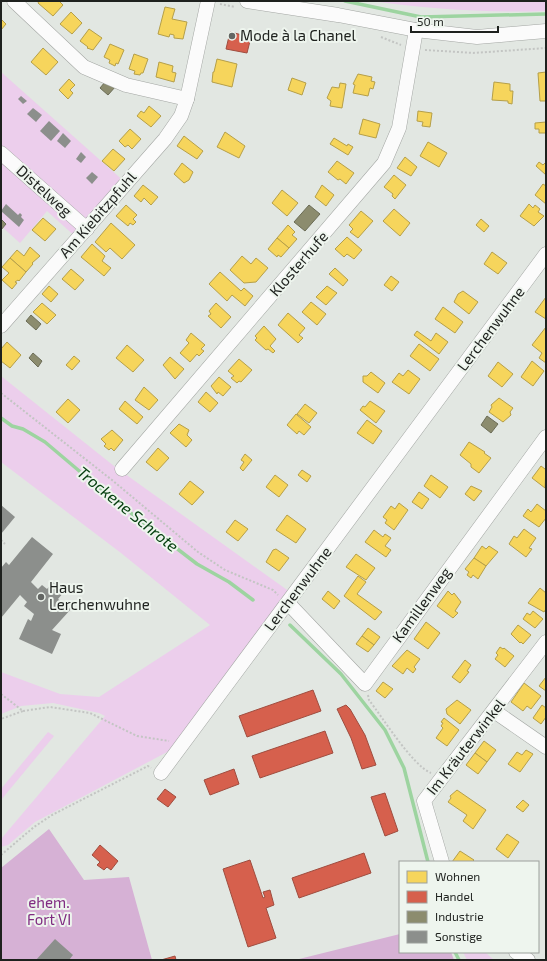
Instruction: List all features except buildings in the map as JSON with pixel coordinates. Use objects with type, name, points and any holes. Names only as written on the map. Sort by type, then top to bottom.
[{"type":"street","points":[[14,1],[84,67],[126,85],[187,99]]},
{"type":"street","name":"Am Kiebitzpfuhl","points":[[1,326],[165,138],[181,116],[187,99],[208,1]]},
{"type":"street","points":[[247,1],[338,15],[416,30],[477,37],[546,31]]},
{"type":"street","name":"Klosterhufe","points":[[122,469],[384,164],[399,128],[416,30]]},
{"type":"street","name":"Distelweg","points":[[1,153],[86,229]]},
{"type":"street","name":"Lerchenwuhne","points":[[161,773],[546,254]]},
{"type":"street","name":"Kamillenweg","points":[[365,684],[546,437]]},
{"type":"street","points":[[288,602],[365,684]]},
{"type":"street","name":"Im Kräuterwinkel","points":[[442,861],[424,802],[546,642]]},
{"type":"street","points":[[494,711],[546,747]]},
{"type":"street","points":[[518,953],[528,960]]},
{"type":"path","points":[[1,393],[112,480],[198,552],[225,570],[273,590],[288,602]]},
{"type":"path","points":[[1,540],[5,544]]},
{"type":"path","points":[[365,684],[369,700],[409,753],[426,771],[441,778]]},
{"type":"path","points":[[1,694],[22,711]]},
{"type":"path","points":[[1,719],[22,711],[50,707],[90,713],[137,736],[183,743]]},
{"type":"path","points":[[1,855],[52,815],[148,766],[161,773]]},
{"type":"shaded area","points":[[371,1],[546,1],[546,11],[458,10]]},
{"type":"shaded area","points":[[1,72],[127,184],[78,239],[47,211],[20,243],[1,226]]},
{"type":"shaded area","points":[[1,376],[114,466],[290,592],[169,751],[35,822],[8,845],[1,847],[1,839],[105,716],[99,713],[53,703],[21,706],[1,714],[1,672],[60,694],[99,697],[210,625],[121,553],[1,462]]},
{"type":"shaded area","points":[[48,732],[54,736],[1,800],[1,789]]},
{"type":"shaded area","points":[[464,953],[486,953],[494,960],[467,960]]},
{"type":"green space","name":"ehem. Fort VI","points":[[49,829],[84,880],[129,877],[152,960],[1,960],[1,868]]},
{"type":"green space","points":[[399,934],[399,953],[451,953],[454,960],[295,960]]},
{"type":"waterway","points":[[345,1],[421,17],[546,14]]},
{"type":"waterway","name":"Trockene Schrote","points":[[1,418],[12,426],[23,429],[45,442],[110,497],[197,564],[229,582],[253,600]]},
{"type":"waterway","name":"Trockene Schrote","points":[[290,625],[341,674],[385,730],[404,768],[428,861]]},
{"type":"waterway","name":"Trockene Schrote","points":[[456,953],[459,960]]},
{"type":"place","name":"Mode à la Chanel","points":[[232,36]]},
{"type":"place","name":"Haus Lerchenwuhne","points":[[41,597]]}]
